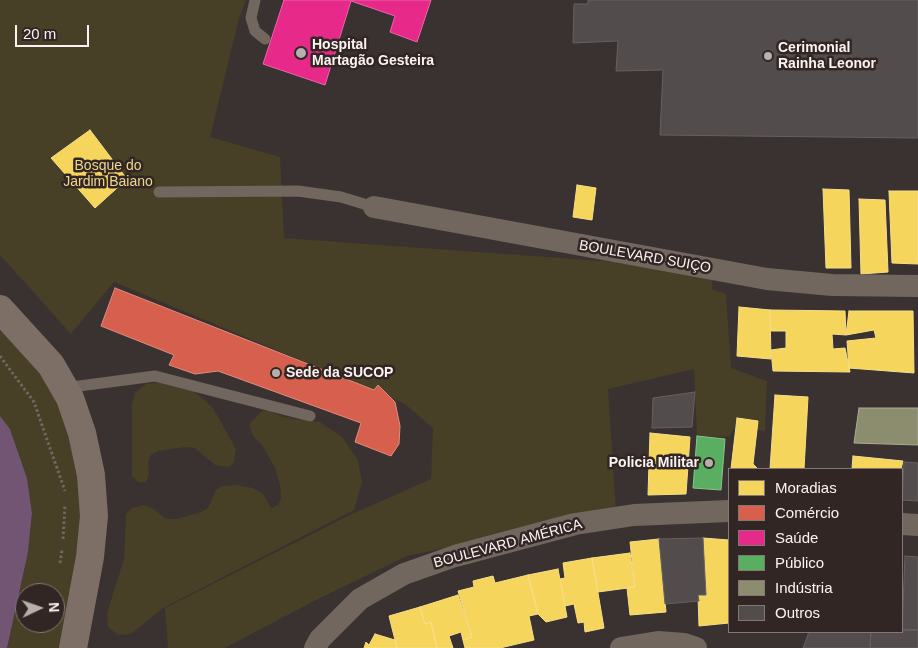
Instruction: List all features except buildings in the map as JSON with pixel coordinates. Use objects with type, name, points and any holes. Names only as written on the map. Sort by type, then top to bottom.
[{"type":"main road","points":[[0,309],[51,365],[64,388],[82,433],[91,474],[94,516],[90,557],[73,648]]},
{"type":"street","name":"BOULEVARD SUIÇO","points":[[374,207],[767,279],[832,285],[918,286]]},
{"type":"street","name":"BOULEVARD AMÉRICA","points":[[316,648],[320,639],[360,599],[404,574],[455,556],[575,524],[634,514],[728,511]]},
{"type":"street","points":[[903,524],[918,525]]},
{"type":"street","points":[[620,648],[658,642],[684,644],[696,648]]},
{"type":"lane","points":[[255,0],[251,18],[255,30],[265,39]]},
{"type":"lane","points":[[159,192],[298,191],[341,197],[374,207]]},
{"type":"lane","points":[[64,388],[155,376],[310,416]]},
{"type":"path","points":[[0,356],[34,402],[66,495]]},
{"type":"path","points":[[60,565],[65,503]]},
{"type":"green space","name":"Bosque do Jardim Baiano","points":[[0,0],[246,0],[239,19],[210,137],[280,157],[284,238],[713,269],[712,289],[726,294],[731,368],[767,381],[765,431],[735,427],[729,437],[697,436],[694,369],[608,389],[616,511],[407,556],[312,602],[225,648],[168,648],[165,608],[352,514],[431,479],[433,428],[405,404],[114,282],[71,334],[0,255]]},
{"type":"green space","points":[[0,330],[34,363],[61,400],[92,490],[77,648],[7,648],[15,611],[15,633],[65,633],[65,583],[21,583],[28,552],[32,513],[27,477],[10,429],[0,416]]},
{"type":"green space","points":[[167,381],[189,387],[213,408],[236,449],[234,462],[229,467],[215,465],[195,448],[186,447],[158,451],[151,455],[148,461],[149,474],[146,482],[138,482],[132,476],[132,404],[135,393],[146,384]]},
{"type":"green space","points":[[262,411],[270,411],[283,417],[320,422],[342,437],[358,460],[362,482],[354,510],[163,608],[131,634],[118,635],[108,627],[107,613],[124,559],[126,514],[132,508],[144,505],[152,508],[166,519],[177,519],[208,508],[216,490],[222,486],[235,485],[253,488],[263,494],[271,508],[278,505],[281,499],[280,485],[275,468],[262,445],[253,436],[249,424]]},
{"type":"shaded area","points":[[0,416],[10,429],[27,478],[32,513],[28,552],[21,583],[15,583],[15,611],[7,648],[0,648]]},
{"type":"place","name":"Hospital Martagão Gesteira","points":[[301,53]]},
{"type":"place","name":"Cerimonial Rainha Leonor","points":[[768,56]]},
{"type":"place","name":"Sede da SUCOP","points":[[276,373]]},
{"type":"place","name":"Policia Militar","points":[[709,463]]}]
